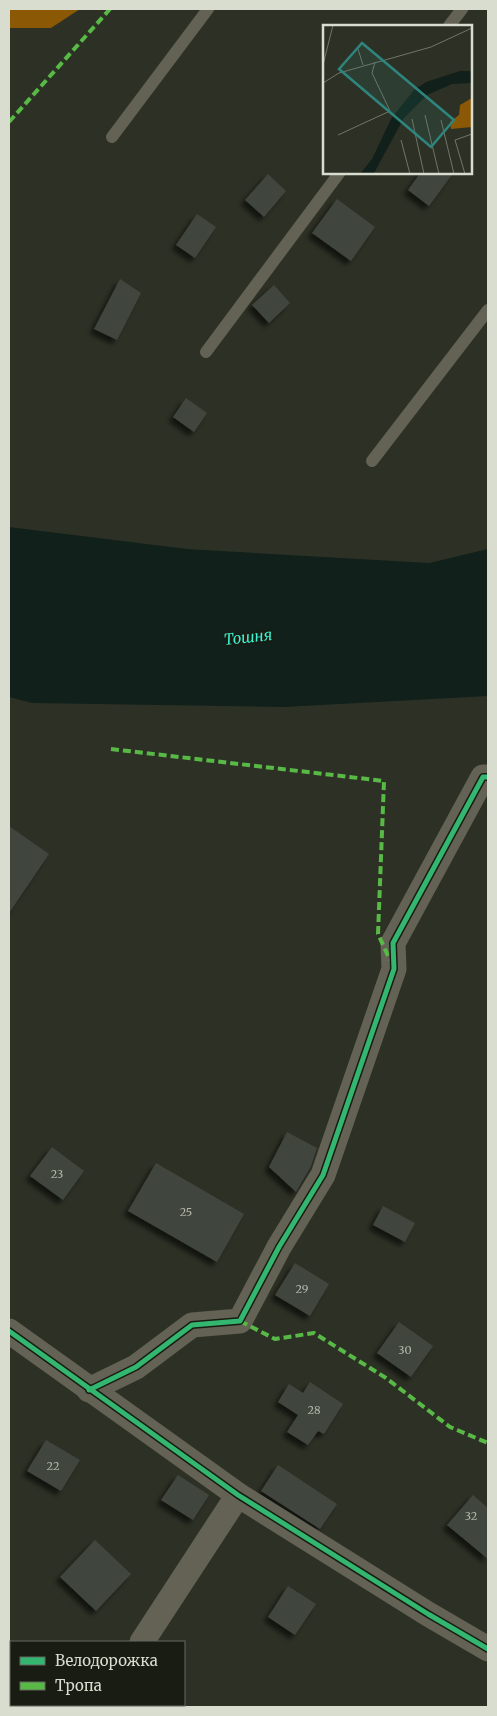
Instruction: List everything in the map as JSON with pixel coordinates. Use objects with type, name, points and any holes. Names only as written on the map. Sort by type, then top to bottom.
[{"type":"street","points":[[89,1390],[136,1367],[192,1325],[240,1321],[279,1248],[323,1175],[394,969],[393,943],[485,777]]},
{"type":"street","points":[[9,1331],[238,1496],[488,1649]]},
{"type":"street","points":[[143,1641],[238,1496]]},
{"type":"lane","points":[[112,137],[208,9]]},
{"type":"lane","points":[[450,25],[462,9]]},
{"type":"lane","points":[[206,352],[339,174]]},
{"type":"lane","points":[[372,461],[488,310]]},
{"type":"shaded area","points":[[9,9],[80,9],[51,28],[9,28]]},
{"type":"water","name":"Тошня","points":[[9,527],[187,549],[429,563],[488,549],[488,696],[284,707],[32,703],[9,697]]},
{"type":"building","points":[[268,174],[286,191],[264,217],[245,200]]},
{"type":"building","points":[[420,174],[453,174],[429,206],[408,190]]},
{"type":"building","points":[[337,199],[375,227],[351,261],[312,233]]},
{"type":"building","points":[[197,214],[216,227],[195,258],[176,245]]},
{"type":"building","points":[[120,279],[141,293],[117,340],[94,329]]},
{"type":"building","points":[[274,285],[290,303],[269,323],[252,305]]},
{"type":"building","points":[[186,398],[207,413],[194,432],[173,417]]},
{"type":"building","points":[[9,826],[49,854],[9,913]]},
{"type":"building","points":[[287,1132],[317,1148],[311,1166],[296,1192],[269,1167]]},
{"type":"building","points":[[52,1147],[84,1171],[63,1200],[30,1176]]},
{"type":"building","points":[[156,1163],[244,1214],[217,1262],[128,1211]]},
{"type":"building","points":[[383,1206],[415,1223],[405,1242],[373,1225]]},
{"type":"building","points":[[295,1263],[329,1284],[310,1316],[275,1295]]},
{"type":"building","points":[[399,1322],[433,1346],[411,1377],[377,1353]]},
{"type":"building","points":[[310,1382],[343,1404],[324,1434],[318,1431],[308,1445],[287,1432],[298,1415],[278,1402],[289,1384],[303,1393]]},
{"type":"building","points":[[46,1440],[80,1460],[61,1491],[27,1471]]},
{"type":"building","points":[[278,1465],[337,1504],[320,1529],[261,1491]]},
{"type":"building","points":[[178,1475],[209,1495],[193,1520],[161,1500]]},
{"type":"building","points":[[473,1495],[488,1508],[488,1559],[447,1525]]},
{"type":"building","points":[[95,1540],[131,1574],[96,1611],[60,1577]]},
{"type":"building","points":[[288,1586],[316,1604],[295,1635],[268,1617]]},
{"type":"marked path","points":[[9,122],[110,9]]},
{"type":"marked path","points":[[111,749],[384,781],[378,934],[390,960]]},
{"type":"marked path","points":[[240,1321],[275,1339],[314,1333],[386,1378],[450,1427],[488,1443]]},
{"type":"cycle path","points":[[89,1390],[136,1367],[192,1325],[240,1321],[279,1247],[323,1175],[394,969],[393,943],[483,777],[488,777]]},
{"type":"cycle path","points":[[9,1331],[238,1495],[428,1614],[488,1649]]}]
